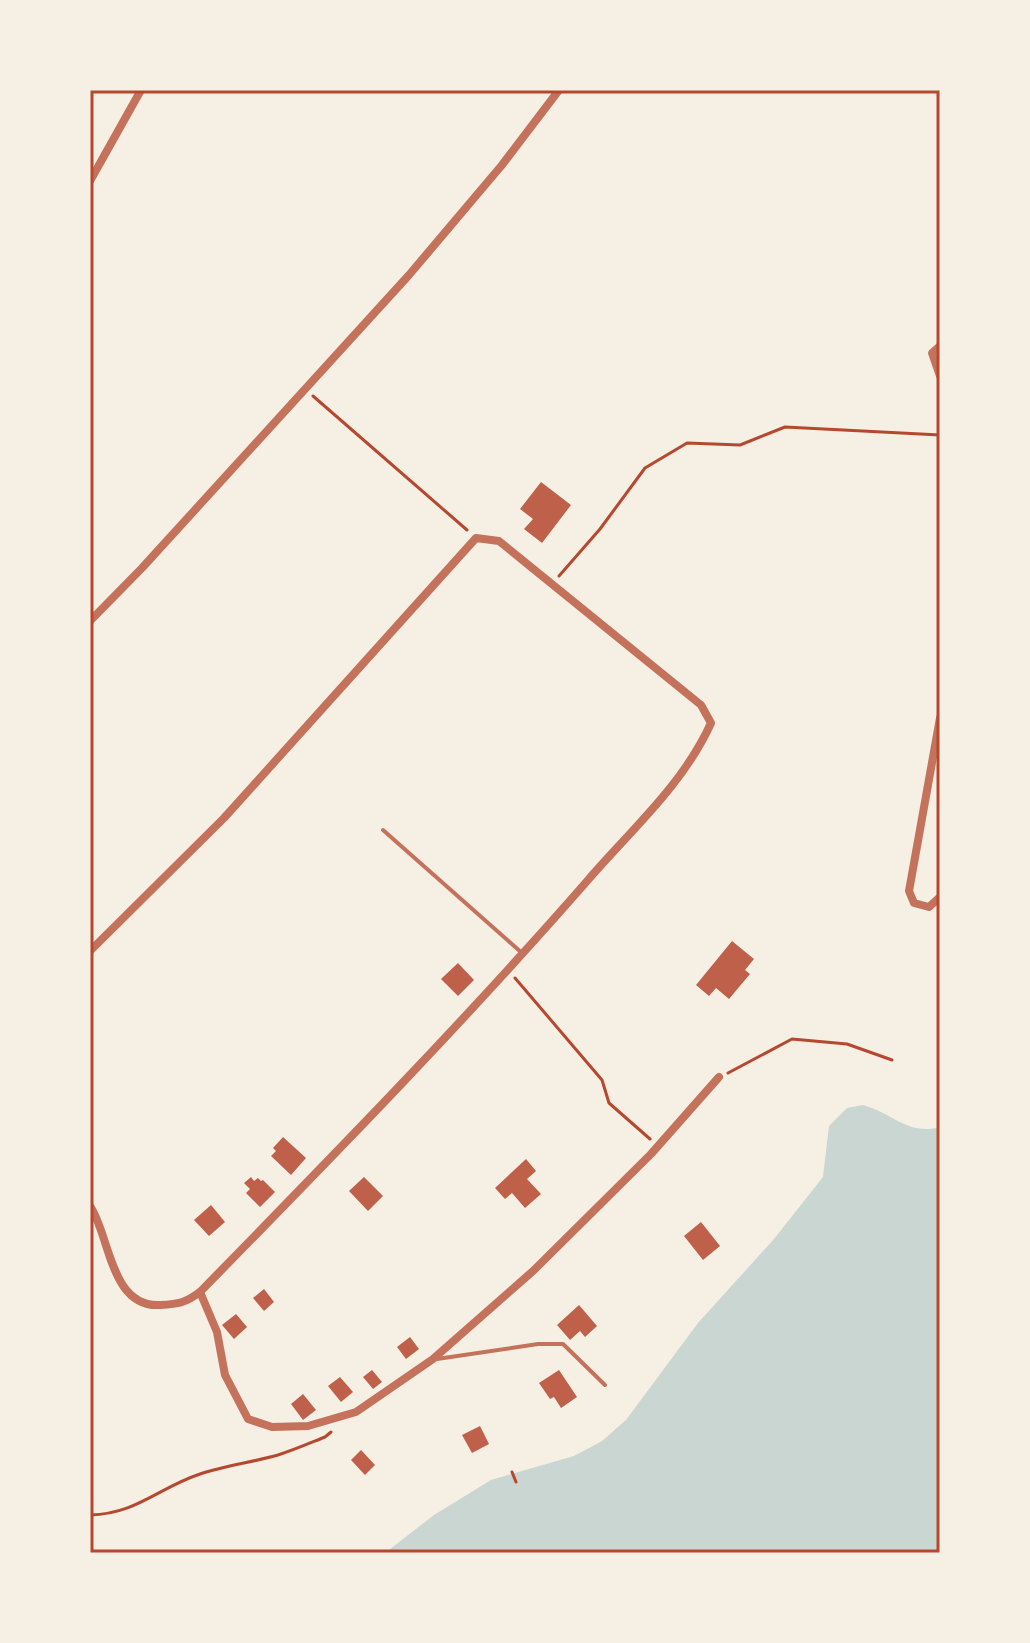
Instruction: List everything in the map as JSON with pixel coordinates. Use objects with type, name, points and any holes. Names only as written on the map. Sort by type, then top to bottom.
[{"type":"street","points":[[90,181],[141,90]]},
{"type":"street","points":[[90,621],[409,275],[502,165],[559,90]]},
{"type":"street","points":[[940,346],[932,353],[940,376]]},
{"type":"street","points":[[90,951],[224,818],[476,538],[499,541],[701,705],[711,723],[700,748],[673,786],[508,971],[200,1292],[184,1303],[154,1305],[140,1302],[129,1293],[111,1263],[90,1206]]},
{"type":"street","points":[[940,718],[909,891],[914,903],[929,907],[940,897]]},
{"type":"street","points":[[200,1292],[217,1332],[225,1375],[248,1419],[272,1427],[308,1426],[356,1412],[433,1359],[533,1271],[658,1147],[719,1077]]},
{"type":"lane","points":[[383,830],[523,954]]},
{"type":"lane","points":[[433,1359],[538,1344],[563,1344],[605,1385]]},
{"type":"path","points":[[305,389],[476,538]]},
{"type":"path","points":[[551,584],[600,529],[645,468],[687,443],[740,445],[785,427],[940,435]]},
{"type":"path","points":[[508,971],[602,1080],[609,1103],[658,1147]]},
{"type":"path","points":[[719,1077],[792,1039],[847,1044],[892,1060]]},
{"type":"path","points":[[90,1515],[130,1510],[177,1482],[280,1454],[325,1437],[335,1429]]},
{"type":"path","points":[[512,1472],[516,1482]]},
{"type":"shaded area","points":[[863,1105],[910,1126],[940,1127],[940,1553],[385,1553],[434,1515],[491,1480],[574,1456],[602,1441],[626,1420],[698,1323],[774,1239],[823,1177],[829,1126],[847,1108]]},
{"type":"building","points":[[541,482],[571,505],[542,543],[524,529],[533,519],[520,509]]},
{"type":"building","points":[[732,941],[754,959],[745,970],[750,974],[729,999],[716,988],[709,996],[696,985]]},
{"type":"building","points":[[458,963],[474,980],[458,996],[441,979]]},
{"type":"building","points":[[283,1137],[306,1158],[291,1175],[271,1156],[276,1151],[273,1148]]},
{"type":"building","points":[[526,1159],[536,1171],[527,1179],[541,1194],[525,1208],[512,1193],[505,1199],[495,1188]]},
{"type":"building","points":[[251,1177],[254,1181],[258,1178],[263,1180],[275,1192],[260,1207],[246,1193],[250,1189],[244,1183]]},
{"type":"building","points":[[364,1177],[383,1196],[368,1211],[349,1191]]},
{"type":"building","points":[[211,1205],[225,1222],[209,1236],[194,1220]]},
{"type":"building","points":[[701,1222],[720,1246],[703,1260],[684,1236]]},
{"type":"building","points":[[264,1289],[274,1302],[264,1311],[253,1298]]},
{"type":"building","points":[[579,1305],[597,1326],[585,1337],[580,1331],[570,1340],[557,1325]]},
{"type":"building","points":[[236,1314],[247,1327],[234,1339],[222,1325]]},
{"type":"building","points":[[410,1337],[419,1349],[406,1359],[397,1347]]},
{"type":"building","points":[[372,1370],[382,1382],[373,1389],[363,1377]]},
{"type":"building","points":[[559,1370],[577,1397],[561,1408],[539,1383]]},
{"type":"building","points":[[340,1377],[353,1392],[341,1402],[328,1386]]},
{"type":"building","points":[[303,1394],[316,1410],[303,1420],[291,1404]]},
{"type":"building","points":[[480,1426],[489,1444],[472,1453],[462,1435]]},
{"type":"building","points":[[361,1450],[375,1465],[365,1475],[351,1460]]}]
